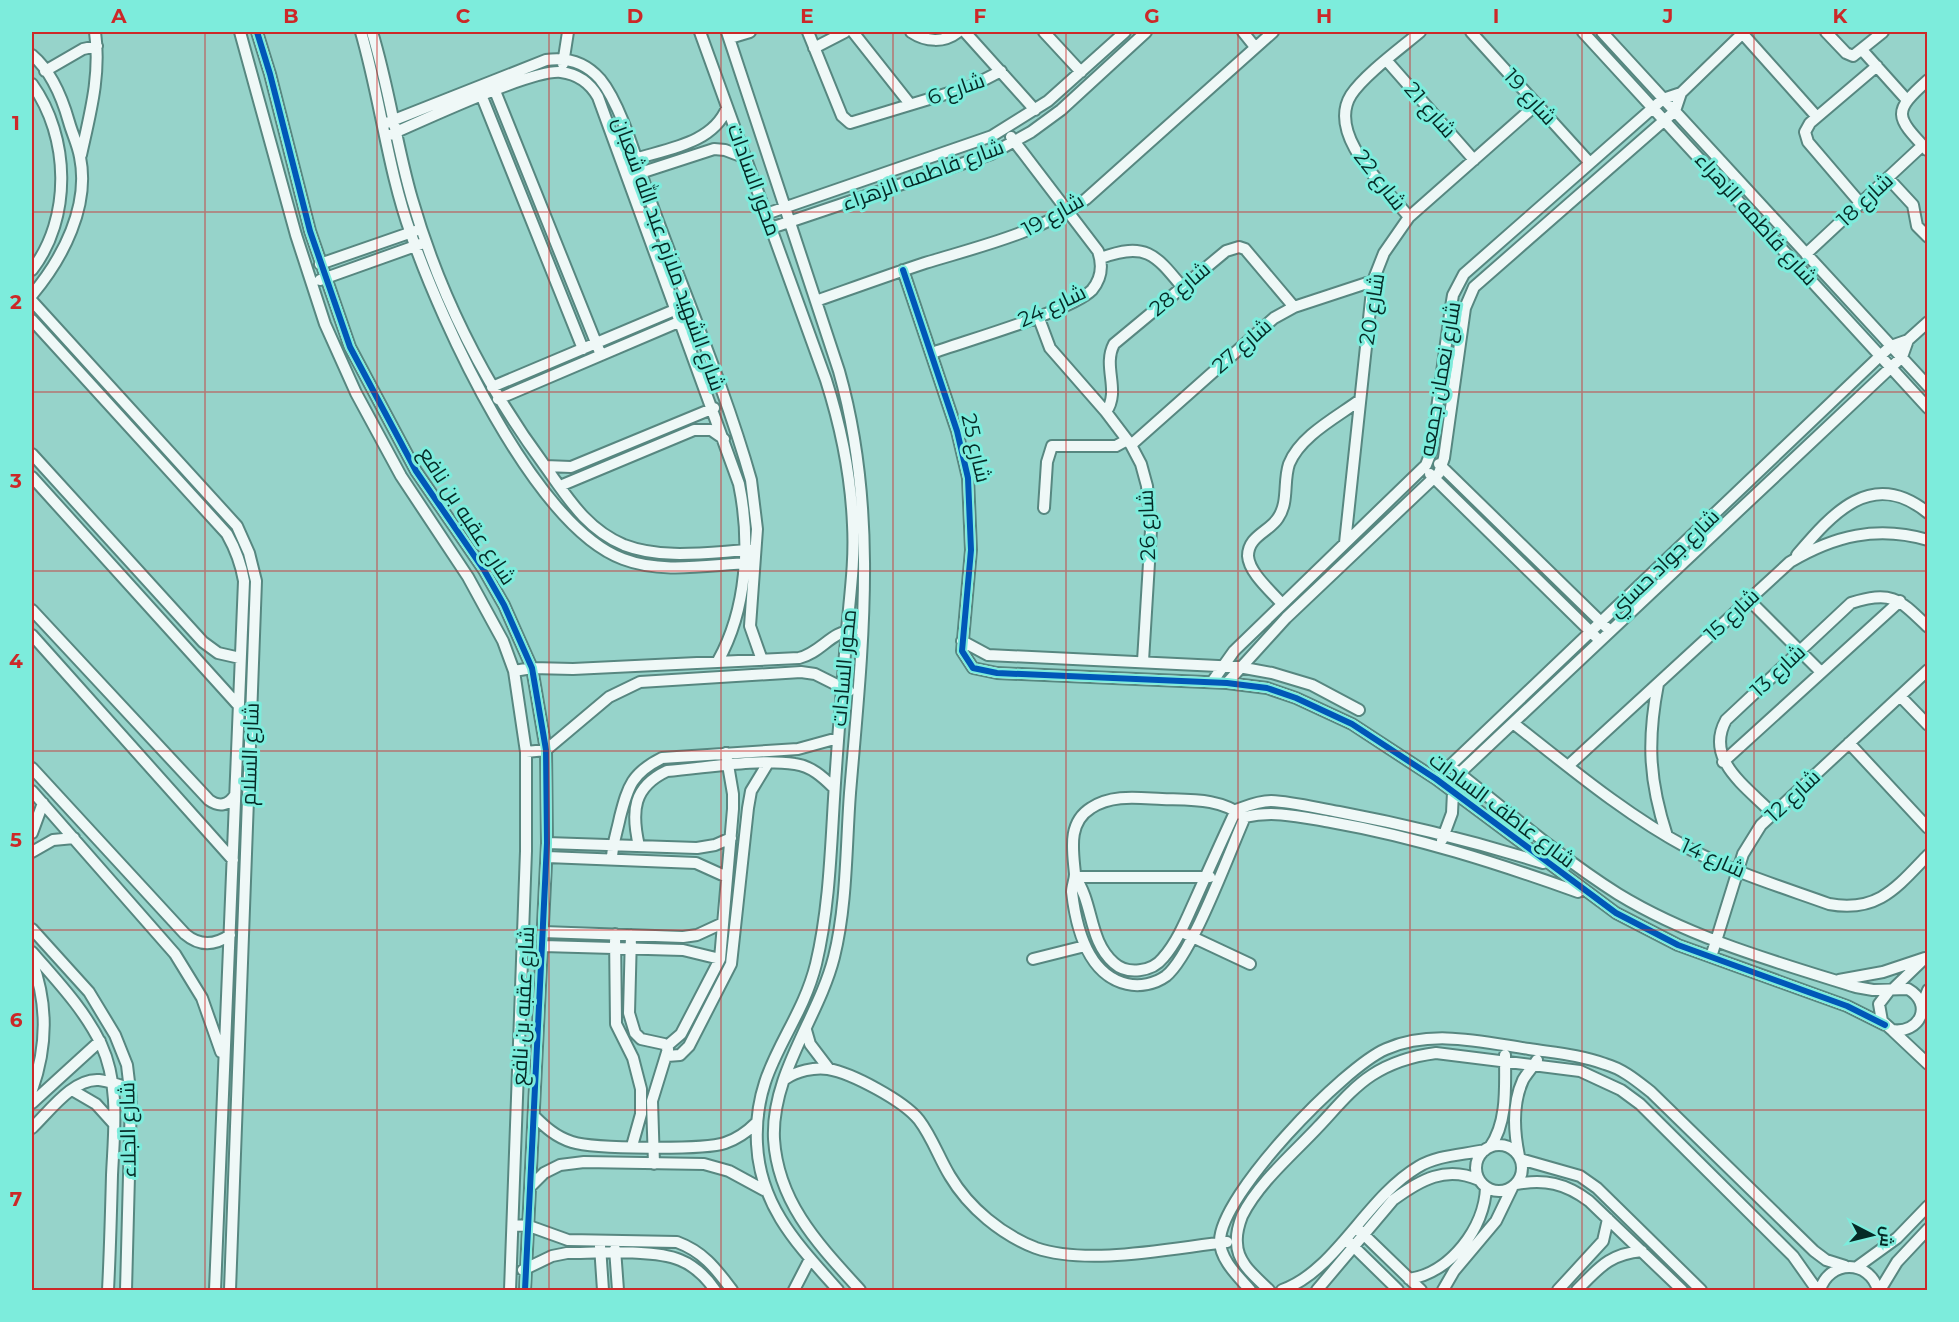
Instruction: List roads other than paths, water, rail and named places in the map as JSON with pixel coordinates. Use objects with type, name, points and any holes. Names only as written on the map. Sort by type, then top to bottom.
[{"type":"street","points":[[80,157],[94,101],[97,46],[95,32]]},
{"type":"street","name":"شارع عقبه بن نافع","points":[[240,32],[296,235],[325,324],[356,393],[400,476],[483,602],[503,641],[514,671],[526,752],[526,851],[510,1290]]},
{"type":"street","name":"شارع عقبه بن نافع","points":[[257,32],[310,231],[338,319],[369,386],[416,471],[484,570],[504,604],[532,668],[546,750],[547,857],[525,1290]]},
{"type":"street","points":[[361,32],[421,229],[420,244],[463,359],[488,406],[560,512],[582,535],[609,553],[645,565],[669,567],[756,563]]},
{"type":"street","points":[[372,32],[389,122]]},
{"type":"street","points":[[392,134],[495,91],[542,74],[561,72],[568,32]]},
{"type":"street","name":"محور السادات","points":[[700,32],[826,380],[845,456],[853,527],[853,573],[826,905],[817,956],[806,996],[768,1067],[760,1095],[756,1123],[764,1190],[789,1231],[838,1290]]},
{"type":"street","points":[[728,35],[750,32]]},
{"type":"street","name":"شارع 6","points":[[808,32],[845,121],[856,123],[972,86],[1000,71]]},
{"type":"street","points":[[814,48],[845,32]]},
{"type":"street","name":"شارع 6","points":[[853,32],[910,104]]},
{"type":"street","points":[[911,32],[934,40],[951,37],[958,32]]},
{"type":"street","points":[[965,32],[1035,110]]},
{"type":"street","points":[[1044,32],[1081,72]]},
{"type":"street","name":"شارع فاطمه الزهراء","points":[[766,214],[967,147],[1005,129],[1035,110],[1125,32]]},
{"type":"street","name":"شارع فاطمه الزهراء","points":[[771,228],[991,154],[1061,110],[1146,32]]},
{"type":"street","points":[[1243,32],[1255,47]]},
{"type":"street","name":"شارع 19","points":[[816,301],[903,270],[1018,235],[1068,212],[1086,199],[1273,32]]},
{"type":"street","name":"شارع 22","points":[[1409,217],[1352,145],[1345,126],[1346,106],[1350,96],[1420,32]]},
{"type":"street","name":"شارع 19","points":[[1471,32],[1589,162]]},
{"type":"street","name":"شارع فاطمه الزهراء","points":[[1583,32],[1666,119],[1928,408]]},
{"type":"street","name":"شارع فاطمه الزهراء","points":[[1602,32],[1928,386]]},
{"type":"street","points":[[1743,32],[1817,117]]},
{"type":"street","name":"شارع نعمان جمعه","points":[[1212,682],[1221,666],[1422,469],[1430,458],[1453,295],[1464,274],[1663,99],[1681,93],[1743,32]]},
{"type":"street","points":[[1826,32],[1849,55],[1858,55],[1881,32]]},
{"type":"street","name":"محور السادات","points":[[728,35],[849,404],[858,456],[865,528],[862,632],[841,907],[834,957],[785,1079],[776,1107],[774,1138],[778,1168],[788,1198],[803,1225],[860,1290]]},
{"type":"street","points":[[45,70],[83,49],[97,46]]},
{"type":"street","points":[[1863,51],[1906,99]]},
{"type":"street","points":[[32,55],[45,70],[63,102],[80,157],[82,181],[79,210],[59,257],[32,295]]},
{"type":"street","points":[[389,122],[538,63],[564,59]]},
{"type":"street","name":"شارع الشهيد ملازم عبد الله شعبان","points":[[564,59],[590,69],[611,98],[745,459],[755,504],[757,550],[750,626],[762,660]]},
{"type":"street","name":"شارع 21","points":[[1387,61],[1474,160]]},
{"type":"street","points":[[1861,204],[1808,142],[1807,127],[1877,66]]},
{"type":"street","name":"شارع الشهيد ملازم عبد الله شعبان","points":[[561,72],[579,78],[594,90],[714,408],[744,505],[745,550],[735,625],[718,661]]},
{"type":"street","points":[[1925,148],[1902,119],[1902,105],[1928,80]]},
{"type":"street","points":[[32,84],[52,122],[57,141],[62,193],[54,228],[32,270]]},
{"type":"street","points":[[495,91],[601,355]]},
{"type":"street","name":"شارع نعمان جمعه","points":[[1227,683],[1239,667],[1286,618],[1435,478],[1442,467],[1468,297],[1482,278],[1675,111],[1681,93]]},
{"type":"street","points":[[482,97],[583,349]]},
{"type":"street","name":"شارع 20","points":[[1345,543],[1373,281],[1391,240],[1409,217],[1537,104]]},
{"type":"street","points":[[623,164],[701,138],[718,125],[727,108]]},
{"type":"street","name":"شارع 24","points":[[932,353],[1038,316],[1088,293],[1101,274],[1101,258],[1098,251],[1005,129]]},
{"type":"street","points":[[392,134],[410,233],[420,244],[498,399],[570,503],[591,525],[627,546],[670,553],[757,550]]},
{"type":"street","name":"شارع 18","points":[[1806,254],[1888,178],[1925,148]]},
{"type":"street","points":[[628,177],[714,149],[725,150],[746,158]]},
{"type":"street","points":[[1888,178],[1913,205],[1917,226],[1928,237]]},
{"type":"street","points":[[1565,184],[1578,195]]},
{"type":"street","points":[[1534,211],[1541,220],[1547,221]]},
{"type":"street","points":[[320,264],[421,229]]},
{"type":"street","points":[[296,235],[310,231]]},
{"type":"street","points":[[311,284],[420,244]]},
{"type":"street","name":"شارع 28","points":[[1106,412],[1113,399],[1108,362],[1114,344],[1226,251],[1239,247],[1250,254],[1294,307]]},
{"type":"street","points":[[1101,258],[1119,253],[1149,252],[1156,256],[1184,288]]},
{"type":"street","name":"شارع 25","points":[[903,270],[960,439],[971,502],[971,550],[962,641]]},
{"type":"street","name":"شارع 27","points":[[1129,443],[1257,331],[1294,307],[1373,281]]},
{"type":"street","name":"شارع السلام","points":[[32,301],[153,442],[227,534],[239,554],[244,581],[215,1290]]},
{"type":"street","points":[[492,387],[677,309]]},
{"type":"street","name":"شارع 26","points":[[1038,316],[1050,348],[1106,412],[1141,464],[1151,508],[1143,661]]},
{"type":"street","name":"شارع السلام","points":[[32,320],[237,526],[249,553],[256,581],[230,1290]]},
{"type":"street","points":[[498,399],[681,321]]},
{"type":"street","points":[[1902,357],[1908,340],[1928,322]]},
{"type":"street","name":"شارع جواد حسني","points":[[1436,779],[1880,356],[1892,346],[1908,340]]},
{"type":"street","name":"شارع جواد حسني","points":[[1449,789],[1459,774],[1902,357]]},
{"type":"street","points":[[1282,604],[1250,567],[1249,548],[1253,540],[1280,516],[1289,466],[1294,454],[1315,434],[1360,400]]},
{"type":"street","points":[[545,466],[571,467],[714,408]]},
{"type":"street","points":[[560,486],[694,430],[711,430],[724,439]]},
{"type":"street","points":[[1044,508],[1047,462],[1052,446],[1116,446],[1129,443]]},
{"type":"street","points":[[32,454],[203,642],[218,653],[240,658]]},
{"type":"street","points":[[1430,458],[1611,631]]},
{"type":"street","points":[[1422,469],[1435,478],[1600,641]]},
{"type":"street","points":[[32,477],[238,705]]},
{"type":"street","points":[[1790,562],[1831,516],[1858,498],[1889,495],[1905,498],[1928,513]]},
{"type":"street","name":"شارع 15","points":[[1568,766],[1790,562],[1822,544],[1858,534],[1895,533],[1928,540]]},
{"type":"street","name":"شارع 13","points":[[1723,762],[1718,748],[1719,733],[1726,720],[1851,603],[1884,597],[1900,601]]},
{"type":"street","points":[[1749,600],[1821,672]]},
{"type":"street","points":[[1773,814],[1723,762],[1900,601],[1928,627]]},
{"type":"street","points":[[32,610],[209,800],[219,806],[235,795]]},
{"type":"street","points":[[514,671],[532,668],[573,669],[805,657],[821,648],[836,635],[847,631],[862,632]]},
{"type":"street","points":[[32,635],[233,860]]},
{"type":"street","points":[[962,641],[988,655],[1239,667],[1272,673],[1312,685],[1359,710]]},
{"type":"street","name":"شارع عاطف السادات","points":[[962,641],[966,661],[973,668],[982,671],[1227,683],[1267,688],[1296,698],[1343,719],[1436,779],[1589,896],[1647,930],[1711,957],[1828,998],[1889,1028],[1928,1064]]},
{"type":"street","name":"شارع 12","points":[[1711,957],[1738,870],[1751,839],[1773,814],[1928,670]]},
{"type":"street","points":[[526,752],[546,750],[609,697],[640,682],[801,672],[815,674],[843,690],[858,693]]},
{"type":"street","points":[[1267,688],[1272,673]]},
{"type":"street","points":[[1658,684],[1650,722],[1649,761],[1655,800],[1667,837]]},
{"type":"street","points":[[1900,696],[1928,725]]},
{"type":"street","name":"شارع 14","points":[[1513,723],[1568,766],[1667,837],[1738,870],[1828,904],[1859,906],[1888,895],[1928,855]]},
{"type":"street","points":[[612,860],[612,845],[630,783],[644,767],[662,758],[812,747],[838,738]]},
{"type":"street","points":[[1849,743],[1928,828]]},
{"type":"street","points":[[654,1164],[652,1101],[657,1078],[667,1051],[681,1034],[720,959],[734,794],[726,766],[726,753]]},
{"type":"street","points":[[631,935],[629,1013],[635,1033],[641,1039],[667,1051],[680,1054],[690,1046],[731,964],[751,791],[768,763]]},
{"type":"street","points":[[639,846],[636,832],[636,803],[642,789],[653,778],[667,771],[768,763],[795,764],[810,769],[834,788]]},
{"type":"street","name":"شارع عاطف السادات","points":[[1450,766],[1589,874],[1661,917],[1716,940],[1835,981],[1856,987],[1892,990]]},
{"type":"street","points":[[32,768],[185,934],[196,942],[210,944],[230,935]]},
{"type":"street","points":[[1440,846],[1452,813],[1449,789]]},
{"type":"street","points":[[32,791],[159,934],[190,975],[212,1021],[224,1071],[239,1072]]},
{"type":"street","points":[[1240,814],[1218,877],[1192,937],[1175,967],[1164,978],[1150,984],[1135,986],[1120,982],[1095,964],[1085,946],[1072,890],[1075,877],[1071,844],[1076,824],[1089,808],[1107,800],[1127,797],[1206,801],[1240,814],[1286,814],[1365,828],[1484,858],[1589,896]]},
{"type":"street","points":[[32,833],[43,803]]},
{"type":"street","points":[[1075,877],[1083,888],[1095,935],[1116,965],[1134,970],[1152,967],[1163,959],[1180,932],[1205,877],[1240,814],[1252,804],[1286,803],[1444,834],[1550,865]]},
{"type":"street","points":[[32,852],[53,840],[74,838]]},
{"type":"street","points":[[547,843],[697,848],[715,845],[731,838]]},
{"type":"street","points":[[547,857],[696,863],[727,877]]},
{"type":"street","points":[[1075,877],[1218,877]]},
{"type":"street","points":[[543,932],[690,936],[711,930],[723,923]]},
{"type":"street","name":"شارع الجلاء","points":[[32,929],[89,992],[104,1014],[122,1049],[130,1088],[126,1290]]},
{"type":"street","points":[[1180,932],[1250,964]]},
{"type":"street","points":[[615,934],[614,1014],[619,1035],[629,1047],[639,1073],[641,1089],[641,1114],[632,1146]]},
{"type":"street","points":[[543,946],[683,950],[720,959]]},
{"type":"street","points":[[1033,959],[1085,946]]},
{"type":"street","name":"شارع الجلاء","points":[[32,952],[75,1002],[90,1024],[100,1041],[113,1085],[114,1124],[108,1290]]},
{"type":"street","points":[[1835,981],[1883,972],[1926,957]]},
{"type":"street","points":[[1926,957],[1881,999],[1879,1010],[1889,1028],[1908,1030],[1915,1026],[1928,990]]},
{"type":"street","points":[[32,962],[40,986],[44,1018],[40,1062],[32,1090]]},
{"type":"street","points":[[1892,990],[1908,989],[1915,993],[1928,1024]]},
{"type":"street","points":[[90,1024],[104,1014]]},
{"type":"street","points":[[806,1029],[810,1044],[829,1069]]},
{"type":"street","points":[[1250,1290],[1232,1269],[1220,1243],[1228,1211],[1261,1164],[1343,1077],[1363,1061],[1386,1049],[1410,1041],[1436,1038],[1582,1057],[1607,1064],[1631,1076],[1651,1092],[1814,1251],[1826,1260],[1857,1267],[1871,1277],[1879,1290],[1897,1262],[1928,1230]]},
{"type":"street","points":[[629,1047],[641,1039]]},
{"type":"street","points":[[32,1103],[100,1041]]},
{"type":"street","points":[[1409,1279],[1434,1272],[1475,1231],[1484,1210],[1483,1184],[1477,1164],[1498,1136],[1501,1122],[1505,1046]]},
{"type":"street","points":[[1443,1290],[1454,1271],[1496,1221],[1522,1172],[1515,1123],[1518,1094],[1542,1051]]},
{"type":"street","points":[[1269,1290],[1243,1263],[1236,1241],[1242,1216],[1274,1173],[1353,1090],[1371,1075],[1391,1064],[1413,1056],[1436,1053],[1580,1071],[1621,1090],[1640,1104],[1794,1256],[1819,1290],[1829,1274],[1845,1266]]},
{"type":"street","points":[[785,1079],[802,1071],[829,1069],[900,1101],[919,1121],[951,1178],[974,1208],[1003,1232],[1037,1248],[1074,1255],[1236,1241]]},
{"type":"street","points":[[32,1128],[72,1090],[91,1080],[130,1088]]},
{"type":"street","points":[[72,1090],[96,1104],[114,1124]]},
{"type":"street","points":[[534,1116],[546,1128],[573,1142],[655,1147],[704,1147],[726,1143],[756,1123]]},
{"type":"street","points":[[1282,1290],[1311,1276],[1385,1193],[1420,1165],[1436,1159],[1506,1146],[1520,1158],[1580,1176],[1597,1188],[1701,1290]]},
{"type":"street","points":[[531,1186],[544,1173],[560,1165],[579,1162],[704,1164],[729,1171],[764,1190]]},
{"type":"street","points":[[1317,1290],[1393,1200],[1423,1180],[1453,1172],[1494,1191],[1545,1181],[1573,1189],[1682,1290]]},
{"type":"street","points":[[1857,1267],[1891,1244],[1928,1206]]},
{"type":"street","points":[[1558,1290],[1603,1241],[1608,1219]]},
{"type":"street","points":[[513,1225],[529,1226],[568,1240],[677,1242],[693,1248],[706,1257],[732,1290]]},
{"type":"street","points":[[1355,1226],[1421,1290]]},
{"type":"street","points":[[1344,1238],[1398,1290]]},
{"type":"street","points":[[600,1240],[603,1290]]},
{"type":"street","points":[[615,1240],[618,1290]]},
{"type":"street","points":[[1577,1290],[1604,1262],[1622,1254],[1642,1251]]},
{"type":"street","points":[[511,1270],[526,1270],[552,1256],[601,1253],[663,1255],[679,1259],[694,1267],[715,1290]]},
{"type":"street","points":[[794,1290],[810,1259]]}]
